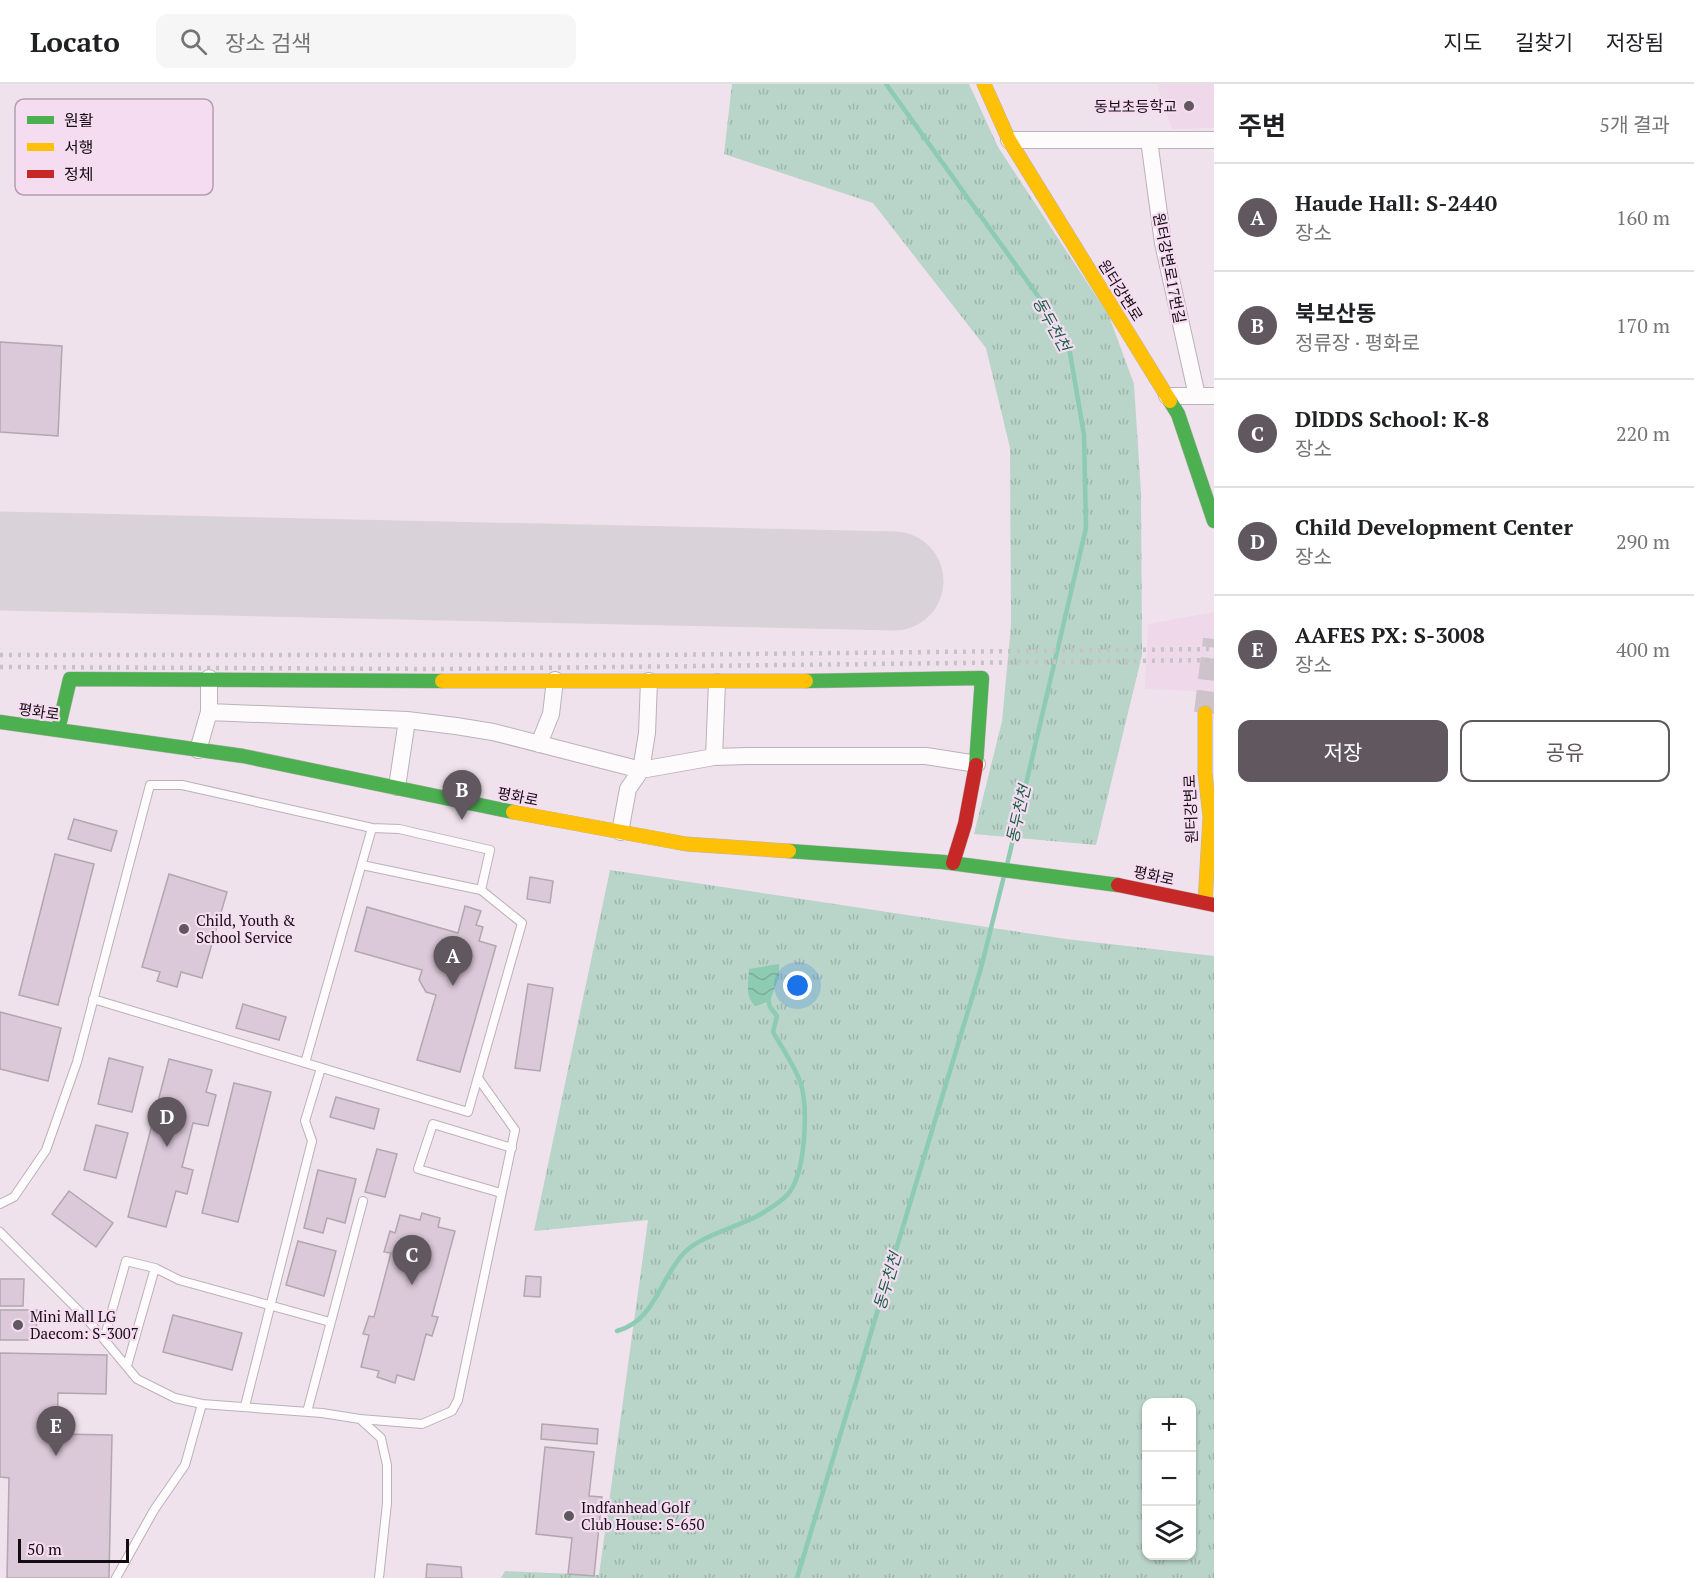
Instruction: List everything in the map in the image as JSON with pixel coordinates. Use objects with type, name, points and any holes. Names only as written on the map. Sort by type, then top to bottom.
[{"type":"street","name":"원터강변로","points":[[984,84],[1009,140],[1178,414],[1214,521]]},
{"type":"street","points":[[1009,140],[1214,141]]},
{"type":"street","name":"원터강변로17번길","points":[[1149,140],[1163,243],[1197,396]]},
{"type":"street","points":[[1167,396],[1214,396]]},
{"type":"street","points":[[198,750],[209,712],[209,678]]},
{"type":"street","points":[[58,730],[70,679],[717,682],[982,678],[977,764],[958,864]]},
{"type":"street","points":[[539,744],[551,714],[555,680]]},
{"type":"street","points":[[620,832],[628,789],[641,770],[647,734],[650,681]]},
{"type":"street","points":[[714,757],[717,682]]},
{"type":"street","points":[[209,712],[407,720],[494,732],[641,770],[714,757],[926,756],[977,764]]},
{"type":"street","name":"원터강변로","points":[[1205,713],[1205,773],[1210,817],[1210,904]]},
{"type":"street","points":[[397,788],[407,720]]},
{"type":"street","name":"평화로","points":[[0,722],[303,767],[397,788],[686,844],[958,864],[1088,880],[1210,904]]},
{"type":"lane","points":[[0,1204],[14,1197],[46,1150],[77,1062],[150,785],[182,785],[372,828],[399,829],[490,850],[481,890]]},
{"type":"lane","points":[[305,1064],[372,828]]},
{"type":"lane","points":[[93,999],[468,1112],[522,923],[481,890],[362,865]]},
{"type":"lane","points":[[245,1406],[312,1141],[304,1121],[321,1068]]},
{"type":"lane","points":[[0,1232],[104,1339],[137,1379],[175,1398],[202,1404],[245,1406],[422,1424],[452,1411],[458,1400],[516,1130],[478,1078]]},
{"type":"lane","points":[[501,1193],[418,1169],[433,1124],[512,1148]]},
{"type":"lane","points":[[307,1412],[363,1201]]},
{"type":"lane","points":[[104,1339],[126,1261],[155,1268],[179,1280],[330,1322]]},
{"type":"lane","points":[[127,1366],[155,1268]]},
{"type":"lane","points":[[116,1578],[154,1510],[185,1465],[202,1404]]},
{"type":"lane","points":[[360,1419],[381,1438],[387,1465],[387,1503],[379,1578]]},
{"type":"shaded area","name":"동보초등학교","points":[[1157,84],[1214,84],[1214,128],[1172,129]]},
{"type":"shaded area","points":[[1214,612],[1214,692],[1145,689],[1148,624]]},
{"type":"green space","points":[[732,84],[969,84],[998,147],[1109,316],[1134,384],[1141,493],[1142,655],[1096,845],[974,834],[1002,721],[1011,626],[1010,448],[986,348],[873,203],[724,154]]},
{"type":"green space","points":[[610,870],[1066,939],[1214,956],[1214,1578],[501,1578],[505,1571],[599,1575],[648,1220],[534,1231]]},
{"type":"water","points":[[779,964],[779,976],[770,1001],[756,1006],[752,1003],[749,994],[749,969]]},
{"type":"building","points":[[0,342],[62,346],[58,436],[0,432]]},
{"type":"building","points":[[74,819],[117,831],[111,851],[68,839]]},
{"type":"building","points":[[55,854],[94,864],[58,1005],[19,995]]},
{"type":"building","name":"Child, Youth & School Service","points":[[169,874],[227,892],[202,978],[181,972],[177,987],[157,981],[160,972],[142,967]]},
{"type":"building","points":[[530,877],[553,881],[550,903],[527,899]]},
{"type":"building","points":[[465,906],[481,911],[476,925],[483,927],[479,941],[496,946],[460,1072],[417,1060],[436,995],[426,992],[419,980],[422,970],[355,951],[367,907],[458,933]]},
{"type":"building","points":[[528,984],[553,988],[540,1071],[515,1068]]},
{"type":"building","points":[[243,1004],[286,1017],[279,1040],[236,1028]]},
{"type":"building","points":[[0,1012],[61,1028],[48,1081],[0,1069]]},
{"type":"building","points":[[109,1058],[143,1067],[132,1112],[98,1104]]},
{"type":"building","points":[[169,1059],[212,1070],[206,1092],[216,1095],[208,1126],[193,1123],[182,1167],[193,1170],[187,1194],[176,1191],[166,1227],[128,1217]]},
{"type":"building","points":[[234,1083],[271,1092],[238,1222],[202,1213]]},
{"type":"building","points":[[336,1097],[379,1109],[374,1129],[330,1117]]},
{"type":"building","points":[[96,1125],[128,1133],[116,1178],[84,1170]]},
{"type":"building","points":[[377,1149],[397,1154],[385,1197],[365,1192]]},
{"type":"building","points":[[318,1170],[356,1179],[345,1223],[327,1218],[323,1233],[304,1228]]},
{"type":"building","points":[[69,1191],[113,1223],[96,1247],[52,1214]]},
{"type":"building","points":[[422,1213],[440,1218],[438,1227],[455,1231],[432,1316],[438,1317],[432,1336],[426,1334],[414,1380],[397,1375],[395,1383],[377,1377],[379,1371],[361,1367],[369,1335],[363,1334],[369,1316],[374,1317],[391,1253],[384,1252],[390,1231],[395,1233],[400,1215],[420,1220]]},
{"type":"building","points":[[298,1241],[336,1251],[324,1296],[286,1285]]},
{"type":"building","points":[[526,1276],[541,1277],[540,1297],[524,1296]]},
{"type":"building","points":[[0,1279],[24,1279],[23,1306],[0,1306]]},
{"type":"building","name":"Mini Mall LG Daecom: S-3007","points":[[0,1310],[37,1310],[36,1340],[0,1340]]},
{"type":"building","points":[[173,1315],[242,1333],[232,1370],[163,1352]]},
{"type":"building","points":[[0,1353],[107,1355],[106,1394],[58,1393],[57,1434],[112,1435],[109,1578],[7,1578],[9,1478],[0,1477]]},
{"type":"building","points":[[542,1424],[598,1429],[597,1444],[541,1439]]},
{"type":"building","name":"Indfanhead Golf Club House: S-650","points":[[545,1447],[594,1452],[589,1496],[602,1497],[594,1576],[568,1574],[572,1538],[536,1534]]},
{"type":"building","points":[[427,1564],[461,1567],[462,1578],[426,1578]]},
{"type":"waterway","name":"동두천천","points":[[886,84],[1043,303],[1070,353],[1084,435],[1086,528],[1007,865]]},
{"type":"waterway","name":"동두천천","points":[[797,1578],[981,968],[1004,876]]},
{"type":"waterway","points":[[617,1331],[630,1326],[649,1309],[676,1263],[691,1247],[710,1236],[761,1214],[784,1198],[793,1186],[802,1158],[804,1142],[803,1095],[795,1071],[773,1032],[777,1016],[770,1007],[767,996]]},
{"type":"runway","points":[[0,561],[894,581]]},
{"type":"tunnel","points":[[1205,713],[1214,639]]},
{"type":"railway","points":[[0,655],[652,655],[1214,649]]},
{"type":"railway","points":[[0,667],[440,669],[1214,660]]},
{"type":"traffic: fast","points":[[1170,401],[1178,414],[1214,521]]},
{"type":"traffic: fast","points":[[806,681],[982,678],[976,765]]},
{"type":"traffic: fast","points":[[58,730],[70,679],[442,681]]},
{"type":"traffic: fast","points":[[0,722],[243,756],[513,812]]},
{"type":"traffic: fast","points":[[789,851],[943,862],[1118,885]]},
{"type":"traffic: slow","points":[[984,84],[1009,140],[1170,401]]},
{"type":"traffic: slow","points":[[442,681],[806,681]]},
{"type":"traffic: slow","points":[[1205,713],[1205,773],[1210,817],[1205,903]]},
{"type":"traffic: slow","points":[[513,812],[686,844],[789,851]]},
{"type":"traffic: jam","points":[[953,863],[965,824],[976,765]]},
{"type":"traffic: jam","points":[[1118,885],[1214,905]]},
{"type":"place","name":"동보초등학교","points":[[1189,106]]},
{"type":"place","name":"북보산동","points":[[462,820]]},
{"type":"place","name":"Child, Youth & School Service","points":[[184,929]]},
{"type":"place","name":"Haude Hall: S-2440","points":[[453,986]]},
{"type":"place","name":"Child Development Center","points":[[167,1147]]},
{"type":"place","name":"DlDDS School: K-8","points":[[412,1285]]},
{"type":"place","name":"Mini Mall LG Daecom: S-3007","points":[[18,1325]]},
{"type":"place","name":"AAFES PX: S-3008","points":[[56,1456]]},
{"type":"place","name":"Indfanhead Golf Club House: S-650","points":[[569,1516]]}]
